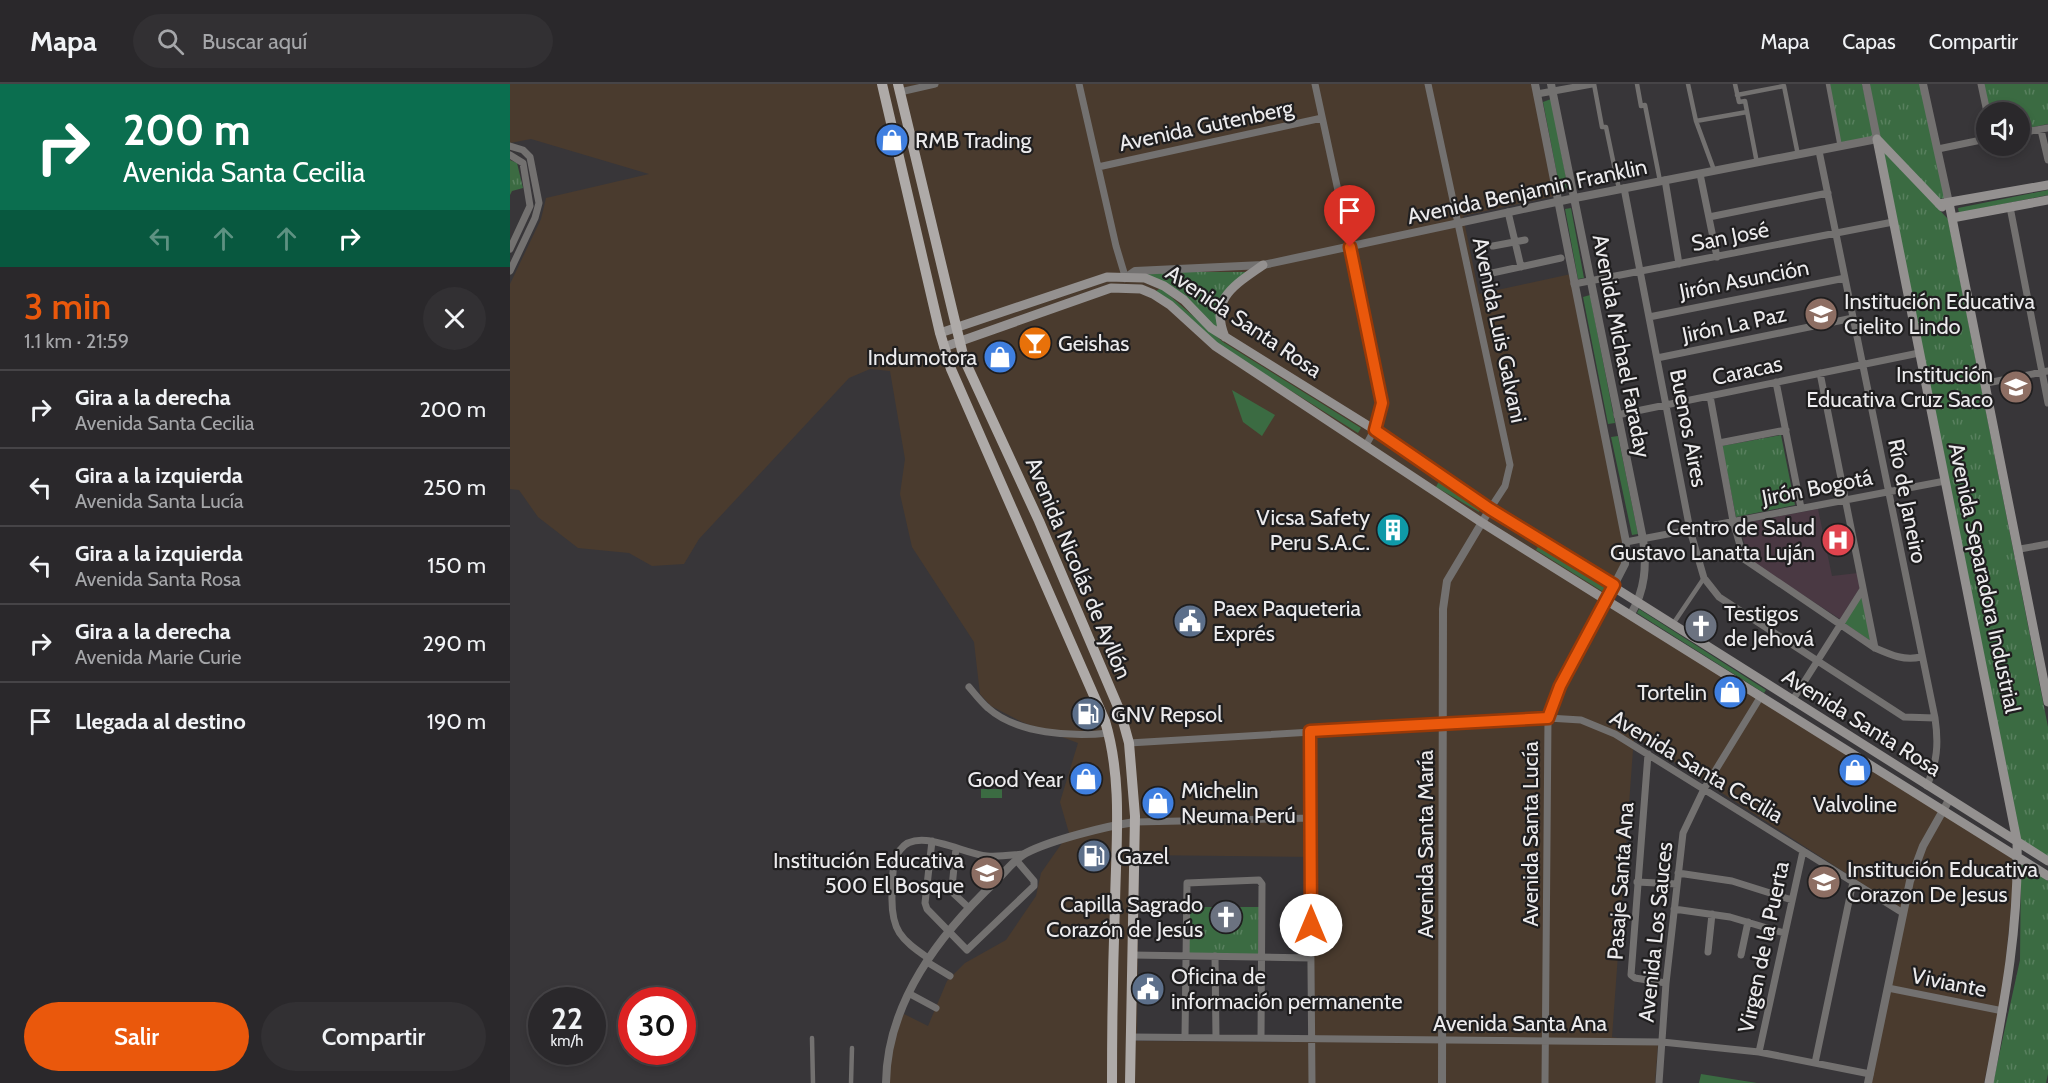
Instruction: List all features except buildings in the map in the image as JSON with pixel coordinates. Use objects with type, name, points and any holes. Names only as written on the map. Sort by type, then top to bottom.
[{"type":"main road","name":"Avenida Nicolás de Ayllón","points":[[882,84],[944,346],[986,450],[1109,733],[1116,777],[1118,825],[1112,1083]]},
{"type":"main road","name":"Avenida Nicolás de Ayllón","points":[[899,88],[958,342],[1051,548],[1121,714],[1129,743],[1135,822],[1130,1083]]},
{"type":"main road","points":[[1877,139],[1944,204],[1952,218],[2048,200]]},
{"type":"main road","name":"Avenida Separadora Industrial","points":[[1877,139],[2017,841],[2018,903],[2013,955],[1989,1083]]},
{"type":"main road","points":[[1944,204],[2048,185]]},
{"type":"main road","name":"Avenida Separadora Industrial","points":[[1952,218],[1987,383],[2048,702]]},
{"type":"main road","points":[[1225,337],[1220,317],[1224,297],[1263,265]]},
{"type":"main road","name":"Avenida Santa Rosa","points":[[940,333],[1107,277],[1145,278],[1164,286],[1184,300],[1211,328],[1375,430],[1490,509],[1614,585],[1949,801],[2048,861]]},
{"type":"main road","name":"Avenida Santa Rosa","points":[[944,346],[1111,288],[1141,289],[1162,299],[1215,346],[1482,522],[2048,876]]},
{"type":"street","points":[[899,88],[935,84]]},
{"type":"street","points":[[1079,84],[1125,276],[1124,288]]},
{"type":"street","points":[[1315,84],[1382,403],[1375,430],[1366,445]]},
{"type":"street","name":"Avenida Luis Galvani","points":[[1428,84],[1510,465],[1505,486],[1490,509]]},
{"type":"street","name":"Avenida Michael Faraday","points":[[1535,84],[1626,542],[1625,564],[1607,599]]},
{"type":"street","points":[[1537,94],[1552,88],[1593,84],[1602,127],[1606,127],[1622,189]]},
{"type":"street","points":[[1637,84],[1641,105],[1645,105],[1679,264]]},
{"type":"street","points":[[1688,84],[1695,121],[1714,171]]},
{"type":"street","points":[[1735,84],[1739,102],[1745,101],[1757,163]]},
{"type":"street","points":[[1828,84],[1840,147]]},
{"type":"street","name":"Avenida Separadora Industrial","points":[[1866,84],[1877,139]]},
{"type":"street","points":[[1923,84],[1938,149],[1944,204]]},
{"type":"street","points":[[1981,84],[1985,102]]},
{"type":"street","points":[[1737,95],[1784,86],[1798,154]]},
{"type":"street","name":"Avenida Michael Faraday","points":[[1552,88],[1647,565],[1639,601],[1631,614]]},
{"type":"street","points":[[1695,121],[1747,112]]},
{"type":"street","name":"Avenida Gutenberg","points":[[1098,167],[1322,118]]},
{"type":"street","points":[[2044,129],[2048,160]]},
{"type":"street","name":"Avenida Benjamin Franklin","points":[[1125,276],[1135,271],[1263,265],[1559,201],[1877,139]]},
{"type":"street","points":[[1938,149],[1976,141]]},
{"type":"street","points":[[510,146],[523,150],[530,157],[539,203],[537,213],[510,271]]},
{"type":"street","name":"Río de Janeiro","points":[[1820,151],[1935,718],[1939,743],[1936,763],[1927,786]]},
{"type":"street","points":[[510,154],[523,163],[530,201],[510,249]]},
{"type":"street","points":[[1700,174],[1717,256]]},
{"type":"street","name":"Buenos Aires","points":[[1622,189],[1641,271],[1690,530],[1704,578],[1719,597],[1904,717],[1935,718]]},
{"type":"street","points":[[1709,217],[1828,192]]},
{"type":"street","points":[[2010,207],[2045,372],[2048,403]]},
{"type":"street","points":[[1508,212],[1521,267]]},
{"type":"street","name":"San José","points":[[1574,284],[1893,222]]},
{"type":"street","points":[[1493,246],[1525,240]]},
{"type":"street","points":[[1483,275],[1561,258]]},
{"type":"street","name":"Jirón Asunción","points":[[1649,316],[1845,278]]},
{"type":"street","name":"Jirón La Paz","points":[[1657,358],[1853,318]]},
{"type":"street","name":"Caracas","points":[[1617,415],[1919,353]]},
{"type":"street","points":[[1987,383],[2045,372]]},
{"type":"street","points":[[1820,373],[1875,648]]},
{"type":"street","points":[[1776,382],[1801,508]]},
{"type":"street","points":[[1710,396],[1733,521],[1744,559],[1875,648],[1895,657],[1912,659],[1922,657]]},
{"type":"street","points":[[1604,433],[1620,430]]},
{"type":"street","points":[[1719,443],[1786,430]]},
{"type":"street","name":"Jirón Bogotá","points":[[1626,542],[1945,481]]},
{"type":"street","name":"Avenida Santa María","points":[[1442,1083],[1446,590],[1447,581],[1490,509]]},
{"type":"street","points":[[2019,549],[2048,544]]},
{"type":"street","points":[[1673,624],[1704,578]]},
{"type":"street","points":[[1792,701],[1863,589]]},
{"type":"street","name":"Avenida Santa Lucía","points":[[1545,1083],[1548,718],[1560,686],[1607,599]]},
{"type":"street","points":[[969,687],[988,708],[1029,728],[1070,735],[1109,733]]},
{"type":"street","name":"Avenida Los Sauces","points":[[1659,1083],[1666,983],[1683,833],[1704,789],[1761,696]]},
{"type":"street","name":"Avenida Santa Cecilia","points":[[1129,743],[1548,718],[1581,720],[1615,734],[1903,913]]},
{"type":"street","points":[[1310,731],[1312,1083]]},
{"type":"street","name":"Pasaje Santa Ana","points":[[1648,754],[1631,975],[1635,978],[1666,983]]},
{"type":"street","points":[[1869,1079],[1903,913],[1923,846],[1949,801]]},
{"type":"street","points":[[950,976],[903,941],[897,931],[892,909],[894,870],[898,851],[908,842],[921,839],[986,856],[1026,854],[1118,825],[1135,822],[1311,818]]},
{"type":"street","points":[[932,841],[925,903],[927,909],[969,951],[1035,883],[1017,861]]},
{"type":"street","points":[[956,848],[953,892],[968,907]]},
{"type":"street","name":"Virgen de la Puerta","points":[[1759,1052],[1803,851]]},
{"type":"street","points":[[886,1083],[887,1056],[893,1030],[927,960],[968,907],[1026,854]]},
{"type":"street","points":[[1678,873],[1732,881],[1792,900]]},
{"type":"street","points":[[1185,1037],[1186,885],[1188,882],[1258,880],[1262,884],[1261,1038]]},
{"type":"street","points":[[1637,882],[1677,884]]},
{"type":"street","points":[[1815,1064],[1853,882]]},
{"type":"street","points":[[1674,909],[1712,914],[1784,933]]},
{"type":"street","points":[[1708,952],[1712,914]]},
{"type":"street","points":[[1741,955],[1748,922]]},
{"type":"street","points":[[1132,955],[1311,958]]},
{"type":"street","points":[[1215,956],[1216,1037]]},
{"type":"street","name":"Viviante","points":[[1888,988],[2003,1011]]},
{"type":"street","points":[[910,994],[936,1008]]},
{"type":"street","name":"Avenida Santa Ana","points":[[1131,1037],[1662,1042],[1759,1052],[1869,1079]]},
{"type":"street","points":[[812,1038],[813,1083]]},
{"type":"street","points":[[850,1083],[852,1048]]},
{"type":"shaded area","points":[[510,84],[1532,84],[1555,196],[1463,216],[1479,294],[1571,274],[1621,525],[1624,554],[1608,603],[2013,859],[2014,880],[2002,996],[1984,1083],[1868,1083],[1906,912],[1634,736],[1612,1037],[1658,1045],[1655,1083],[888,1083],[895,1031],[904,1014],[928,1026],[947,981],[965,963],[1006,940],[1036,896],[1041,873],[1069,833],[1060,802],[1078,743],[1022,722],[991,706],[980,694],[974,642],[912,547],[900,494],[905,459],[890,371],[870,369],[849,378],[699,539],[684,564],[652,566],[629,553],[578,548],[538,517],[519,490],[510,489],[510,284],[541,219],[546,198],[649,174],[531,139],[510,143]],"holes":[[[1139,855],[1313,857],[1315,1042],[1137,1041]]]},
{"type":"shaded area","points":[[1818,509],[1832,576],[1858,573],[1861,586],[1840,619],[1748,557],[1739,524]]},
{"type":"green space","points":[[1829,84],[1862,84],[1875,138],[1841,145]]},
{"type":"green space","points":[[1866,84],[1920,84],[1946,198],[1938,199],[1880,137]]},
{"type":"green space","points":[[1984,84],[2048,84],[2048,124],[2030,128],[2030,102],[1988,102]]},
{"type":"green space","points":[[1551,99],[1568,188],[1560,190],[1543,102]]},
{"type":"green space","points":[[1881,149],[1948,219],[2048,727],[2048,857],[2020,840]]},
{"type":"green space","points":[[510,160],[517,163],[523,188],[512,191],[510,195]]},
{"type":"green space","points":[[2048,190],[2048,195],[1959,213],[1958,208]]},
{"type":"green space","points":[[1571,208],[1584,278],[1578,279],[1565,209]]},
{"type":"green space","points":[[1154,272],[1249,272],[1222,295],[1223,335],[1185,297],[1138,275]]},
{"type":"green space","points":[[1161,288],[1223,342],[1361,428],[1358,433],[1209,339],[1156,291]]},
{"type":"green space","points":[[1590,295],[1615,423],[1608,424],[1583,297]]},
{"type":"green space","points":[[1232,390],[1275,415],[1262,436],[1243,422]]},
{"type":"green space","points":[[1781,435],[1795,505],[1736,517],[1722,446]]},
{"type":"green space","points":[[1618,436],[1638,534],[1632,535],[1611,437]]},
{"type":"green space","points":[[1439,481],[1482,507],[1479,512],[1436,487]]},
{"type":"green space","points":[[1540,543],[1609,586],[1605,593],[1536,550]]},
{"type":"green space","points":[[1863,594],[1874,643],[1844,623]]},
{"type":"green space","points":[[1639,609],[1766,690],[1764,693],[1637,613]]},
{"type":"green space","points":[[981,789],[1002,789],[1002,798],[981,798]]},
{"type":"green space","points":[[2021,862],[2048,881],[2048,1074],[2046,1083],[1993,1083],[2020,960]]},
{"type":"green space","points":[[1187,907],[1259,907],[1258,955],[1186,954]]},
{"type":"green space","points":[[1701,1074],[1757,1083],[1699,1083]]},
{"type":"place","name":"RMB Trading","points":[[892,140]]},
{"type":"place","name":"Institución Educativa Cielito Lindo","points":[[1821,314]]},
{"type":"place","name":"Geishas","points":[[1035,343]]},
{"type":"place","name":"Indumotora","points":[[1000,357]]},
{"type":"place","name":"Institución Educativa Cruz Saco","points":[[2016,387]]},
{"type":"place","name":"Vicsa Safety Peru S.A.C.","points":[[1393,530]]},
{"type":"place","name":"Centro de Salud Gustavo Lanatta Luján","points":[[1838,540]]},
{"type":"place","name":"Paex Paqueteria Exprés","points":[[1190,621]]},
{"type":"place","name":"Testigos de Jehová","points":[[1701,626]]},
{"type":"place","name":"Tortelin","points":[[1730,692]]},
{"type":"place","name":"GNV Repsol","points":[[1088,714]]},
{"type":"place","name":"Valvoline","points":[[1855,770]]},
{"type":"place","name":"Good Year","points":[[1086,779]]},
{"type":"place","name":"Michelin Neuma Perú","points":[[1158,803]]},
{"type":"place","name":"Gazel","points":[[1094,856]]},
{"type":"place","name":"Institución Educativa 500 El Bosque","points":[[987,873]]},
{"type":"place","name":"Institución Educativa Corazon De Jesus","points":[[1824,882]]},
{"type":"place","name":"Capilla Sagrado Corazón de Jesús","points":[[1226,917]]},
{"type":"place","name":"Oficina de información permanente","points":[[1148,989]]},
{"type":"route","points":[[1311,925],[1310,731],[1548,718],[1560,686],[1614,585],[1490,509],[1375,430],[1382,403],[1380,385],[1350,247]]}]
